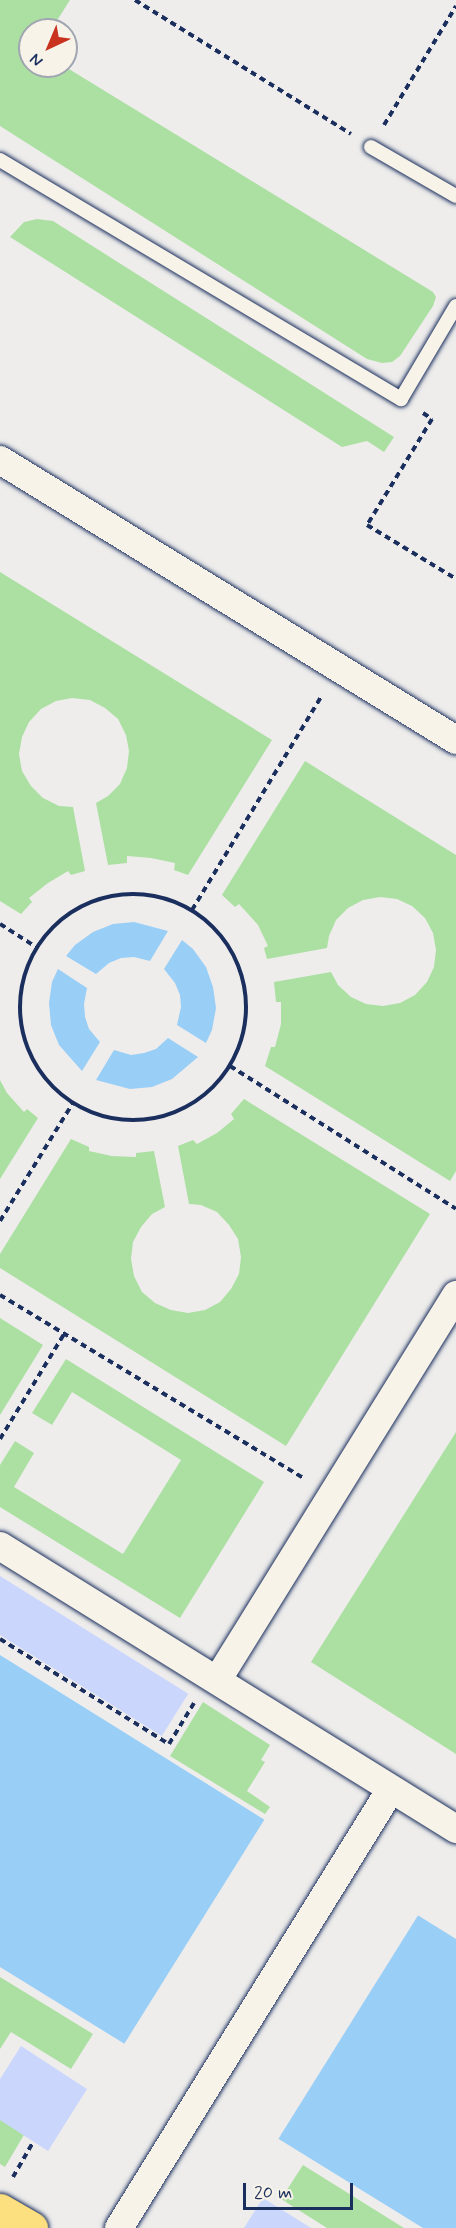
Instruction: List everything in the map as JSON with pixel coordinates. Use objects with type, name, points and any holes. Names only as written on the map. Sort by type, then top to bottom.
[{"type":"highway","points":[[5,2195],[31,2228]]},
{"type":"street","points":[[0,460],[456,740]]},
{"type":"street","points":[[208,1687],[332,1495],[456,1295]]},
{"type":"street","points":[[0,1546],[208,1687],[391,1789],[456,1829]]},
{"type":"street","points":[[118,2228],[391,1789]]},
{"type":"lane","points":[[371,147],[456,196]]},
{"type":"lane","points":[[0,160],[400,399],[456,306]]},
{"type":"path","points":[[135,0],[371,147],[456,6]]},
{"type":"path","points":[[400,399],[432,419],[367,525],[456,579]]},
{"type":"path","points":[[192,910],[339,668]]},
{"type":"path","points":[[118,894],[144,894],[169,899],[192,910],[212,926],[228,945],[239,968],[245,993],[244,1026],[240,1043],[230,1066],[214,1086],[195,1102],[164,1115],[122,1120],[97,1114],[73,1103],[53,1088],[38,1068],[26,1045],[20,1021],[20,995],[25,970],[36,947],[51,927],[71,911],[118,894]]},
{"type":"path","points":[[0,924],[36,947]]},
{"type":"path","points":[[230,1066],[456,1209]]},
{"type":"path","points":[[0,1221],[73,1103]]},
{"type":"path","points":[[0,1295],[332,1495]]},
{"type":"path","points":[[0,1439],[64,1334]]},
{"type":"path","points":[[0,1639],[169,1744],[208,1687]]},
{"type":"path","points":[[5,2195],[32,2144]]},
{"type":"green space","points":[[0,0],[70,0],[59,18],[18,18],[18,78],[78,78],[78,75],[433,292],[436,297],[433,306],[400,356],[392,362],[382,363],[367,359],[0,126]]},
{"type":"green space","points":[[37,219],[53,221],[394,437],[384,452],[367,441],[342,447],[10,237],[24,222]]},
{"type":"green space","points":[[0,572],[272,740],[188,875],[174,870],[175,863],[151,858],[127,856],[127,863],[108,865],[96,803],[108,796],[120,784],[127,768],[129,751],[126,735],[118,719],[105,708],[90,700],[72,698],[56,701],[41,709],[29,722],[22,737],[19,754],[22,771],[31,786],[43,798],[59,806],[73,807],[85,871],[71,875],[68,871],[48,883],[29,898],[32,902],[21,914],[0,901]]},
{"type":"green space","points":[[305,761],[456,855],[456,1171],[450,1181],[265,1066],[271,1047],[275,1047],[281,1024],[281,1002],[276,1002],[274,982],[331,972],[338,985],[351,997],[366,1004],[383,1006],[400,1003],[415,995],[427,982],[434,967],[436,950],[433,933],[425,918],[412,906],[397,899],[380,897],[363,900],[348,908],[336,920],[327,948],[267,959],[264,948],[268,946],[258,925],[239,904],[235,907],[222,895]]},
{"type":"green space","points":[[0,1080],[7,1093],[24,1112],[27,1109],[38,1118],[0,1179]]},
{"type":"green space","points":[[244,1099],[430,1214],[286,1446],[0,1268],[0,1254],[71,1139],[89,1147],[89,1151],[112,1156],[136,1157],[136,1153],[154,1151],[165,1207],[152,1214],[141,1227],[133,1242],[131,1259],[134,1276],[142,1292],[155,1303],[171,1310],[188,1313],[205,1310],[220,1302],[231,1289],[239,1274],[241,1257],[238,1239],[217,1212],[201,1205],[189,1204],[178,1146],[193,1140],[197,1144],[217,1133],[234,1119],[231,1114]]},
{"type":"green space","points":[[0,1318],[43,1345],[0,1415]]},
{"type":"green space","points":[[66,1359],[264,1482],[180,1618],[0,1507],[0,1465],[15,1441],[34,1453],[14,1487],[123,1554],[181,1460],[72,1392],[52,1425],[32,1413]]},
{"type":"green space","points":[[456,1432],[456,1754],[311,1662]]},
{"type":"green space","points":[[203,1702],[270,1745],[261,1760],[265,1762],[247,1791],[270,1807],[265,1814],[170,1756]]},
{"type":"green space","points":[[0,1977],[93,2034],[71,2069],[11,2032],[0,2049]]},
{"type":"green space","points":[[0,2118],[25,2133],[5,2167],[0,2164]]},
{"type":"green space","points":[[303,2165],[404,2228],[327,2228],[281,2199]]},
{"type":"water","points":[[134,922],[168,931],[150,961],[134,957],[121,958],[109,963],[96,974],[66,956],[75,945],[93,932],[113,924]]},
{"type":"water","points":[[182,940],[193,949],[206,967],[213,987],[216,1008],[212,1030],[206,1043],[177,1025],[181,1007],[180,995],[175,983],[164,969]]},
{"type":"water","points":[[58,969],[87,988],[84,1004],[85,1017],[89,1029],[100,1042],[82,1071],[59,1045],[51,1025],[49,1003],[52,982]]},
{"type":"water","points":[[168,1038],[198,1057],[172,1079],[152,1087],[130,1089],[96,1080],[114,1050],[131,1055],[144,1053],[156,1049]]},
{"type":"water","points":[[0,1655],[456,1939],[456,2228],[423,2228],[0,1967]]},
{"type":"pier","points":[[266,1817],[419,1913],[276,2142],[123,2046]]},
{"type":"building","points":[[0,1576],[188,1694],[162,1736],[0,1635]]},
{"type":"building","points":[[21,2046],[87,2089],[48,2151],[0,2120],[0,2079]]},
{"type":"building","points":[[263,2198],[311,2228],[244,2228]]}]
